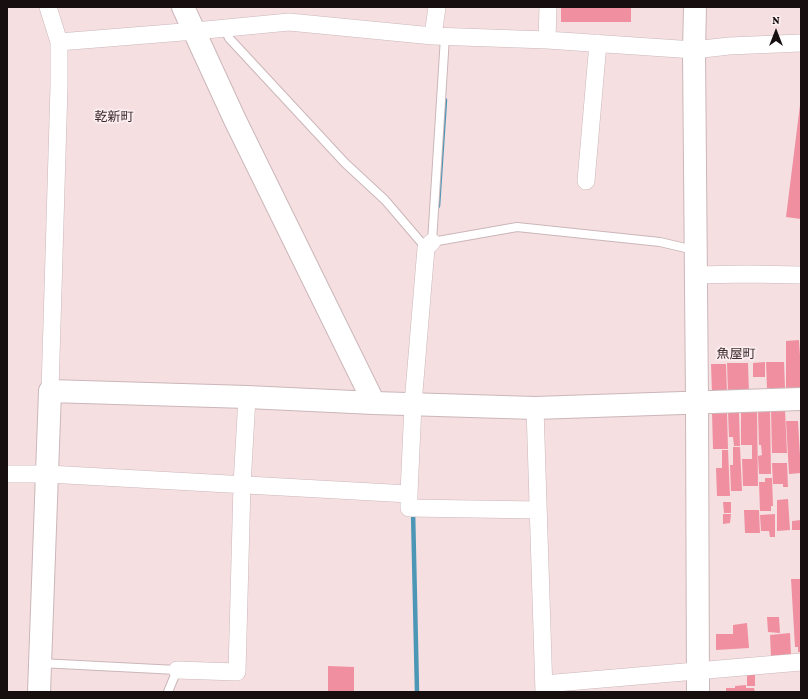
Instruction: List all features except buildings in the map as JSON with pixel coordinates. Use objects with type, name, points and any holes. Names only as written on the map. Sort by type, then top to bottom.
[{"type":"street","points":[[40,692],[59,86],[59,42],[48,7]]},
{"type":"street","points":[[183,7],[235,120],[374,403]]},
{"type":"street","points":[[437,7],[439,36]]},
{"type":"street","points":[[547,40],[548,7]]},
{"type":"street","points":[[695,7],[698,682]]},
{"type":"street","points":[[59,42],[289,22],[439,36],[547,40],[694,50],[729,46],[801,43]]},
{"type":"street","points":[[586,181],[598,43]]},
{"type":"street","points":[[429,245],[413,404],[409,508],[538,510]]},
{"type":"street","points":[[695,275],[801,275]]},
{"type":"street","points":[[50,391],[535,408],[801,399]]},
{"type":"street","points":[[177,670],[237,672],[242,485],[247,398]]},
{"type":"street","points":[[535,408],[544,688],[698,682],[801,662]]},
{"type":"street","points":[[7,474],[48,474],[409,494]]},
{"type":"lane","points":[[224,28],[229,38],[345,163],[385,200],[429,245]]},
{"type":"lane","points":[[429,245],[439,36]]},
{"type":"lane","points":[[429,245],[517,227],[660,242],[695,250]]},
{"type":"lane","points":[[40,663],[177,670],[168,692]]},
{"type":"waterway","points":[[438,206],[445,100]]},
{"type":"waterway","points":[[413,511],[417,692]]},
{"type":"district","name":"乾新町","points":[[114,117]]},
{"type":"district","name":"魚屋町","points":[[736,354]]}]
